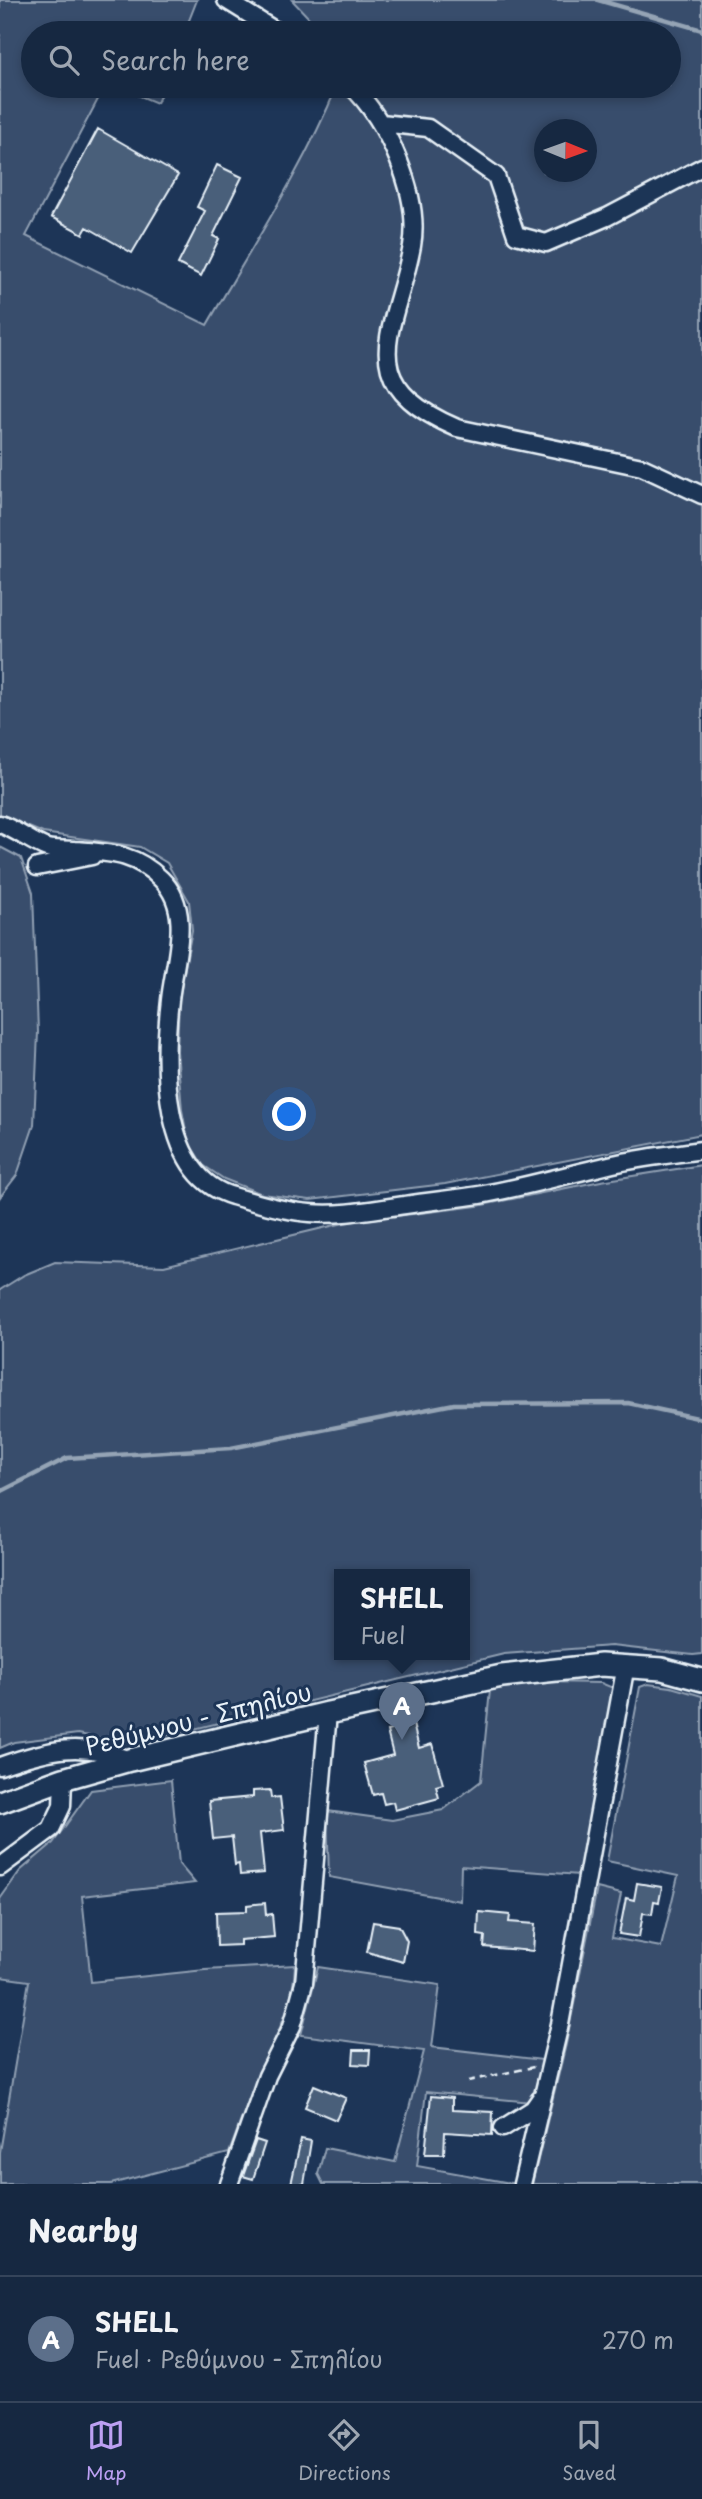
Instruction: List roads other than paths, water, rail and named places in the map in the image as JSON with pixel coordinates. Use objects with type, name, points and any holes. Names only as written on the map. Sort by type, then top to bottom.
[{"type":"main road","name":"Ρεθύμνου - Σπηλίου","points":[[0,1802],[62,1779],[130,1760],[328,1713],[502,1676],[601,1665],[626,1665],[701,1677]]},
{"type":"street","points":[[226,0],[260,21]]},
{"type":"street","points":[[364,98],[388,134],[411,206],[413,244],[388,337],[389,361],[395,383],[407,400],[429,416],[457,428],[592,454],[642,467],[702,495]]},
{"type":"street","points":[[381,123],[428,128],[496,176],[516,235],[546,243],[607,217],[702,167]]},
{"type":"street","points":[[0,824],[48,848],[112,852],[131,857],[162,879],[176,902],[180,927],[169,1001],[167,1047],[171,1104],[177,1138],[187,1160],[200,1176],[222,1193],[276,1209],[342,1213],[481,1195],[620,1163],[702,1150]]},
{"type":"street","points":[[37,867],[112,852]]},
{"type":"street","points":[[522,2184],[561,2024],[626,1665]]},
{"type":"street","points":[[229,2184],[267,2077],[292,2026],[304,1983],[328,1713]]},
{"type":"street","points":[[0,1766],[33,1754],[76,1747],[108,1752],[130,1760]]},
{"type":"street","points":[[0,1867],[51,1829],[62,1806],[62,1779]]},
{"type":"street","points":[[503,2128],[534,2109],[542,2097]]},
{"type":"waterway","points":[[598,0],[671,21]]},
{"type":"waterway","points":[[681,24],[702,30]]},
{"type":"waterway","points":[[0,1492],[67,1458],[231,1448],[454,1404],[628,1403],[702,1419]]},
{"type":"place","name":"SHELL","points":[[402,1740]]}]
